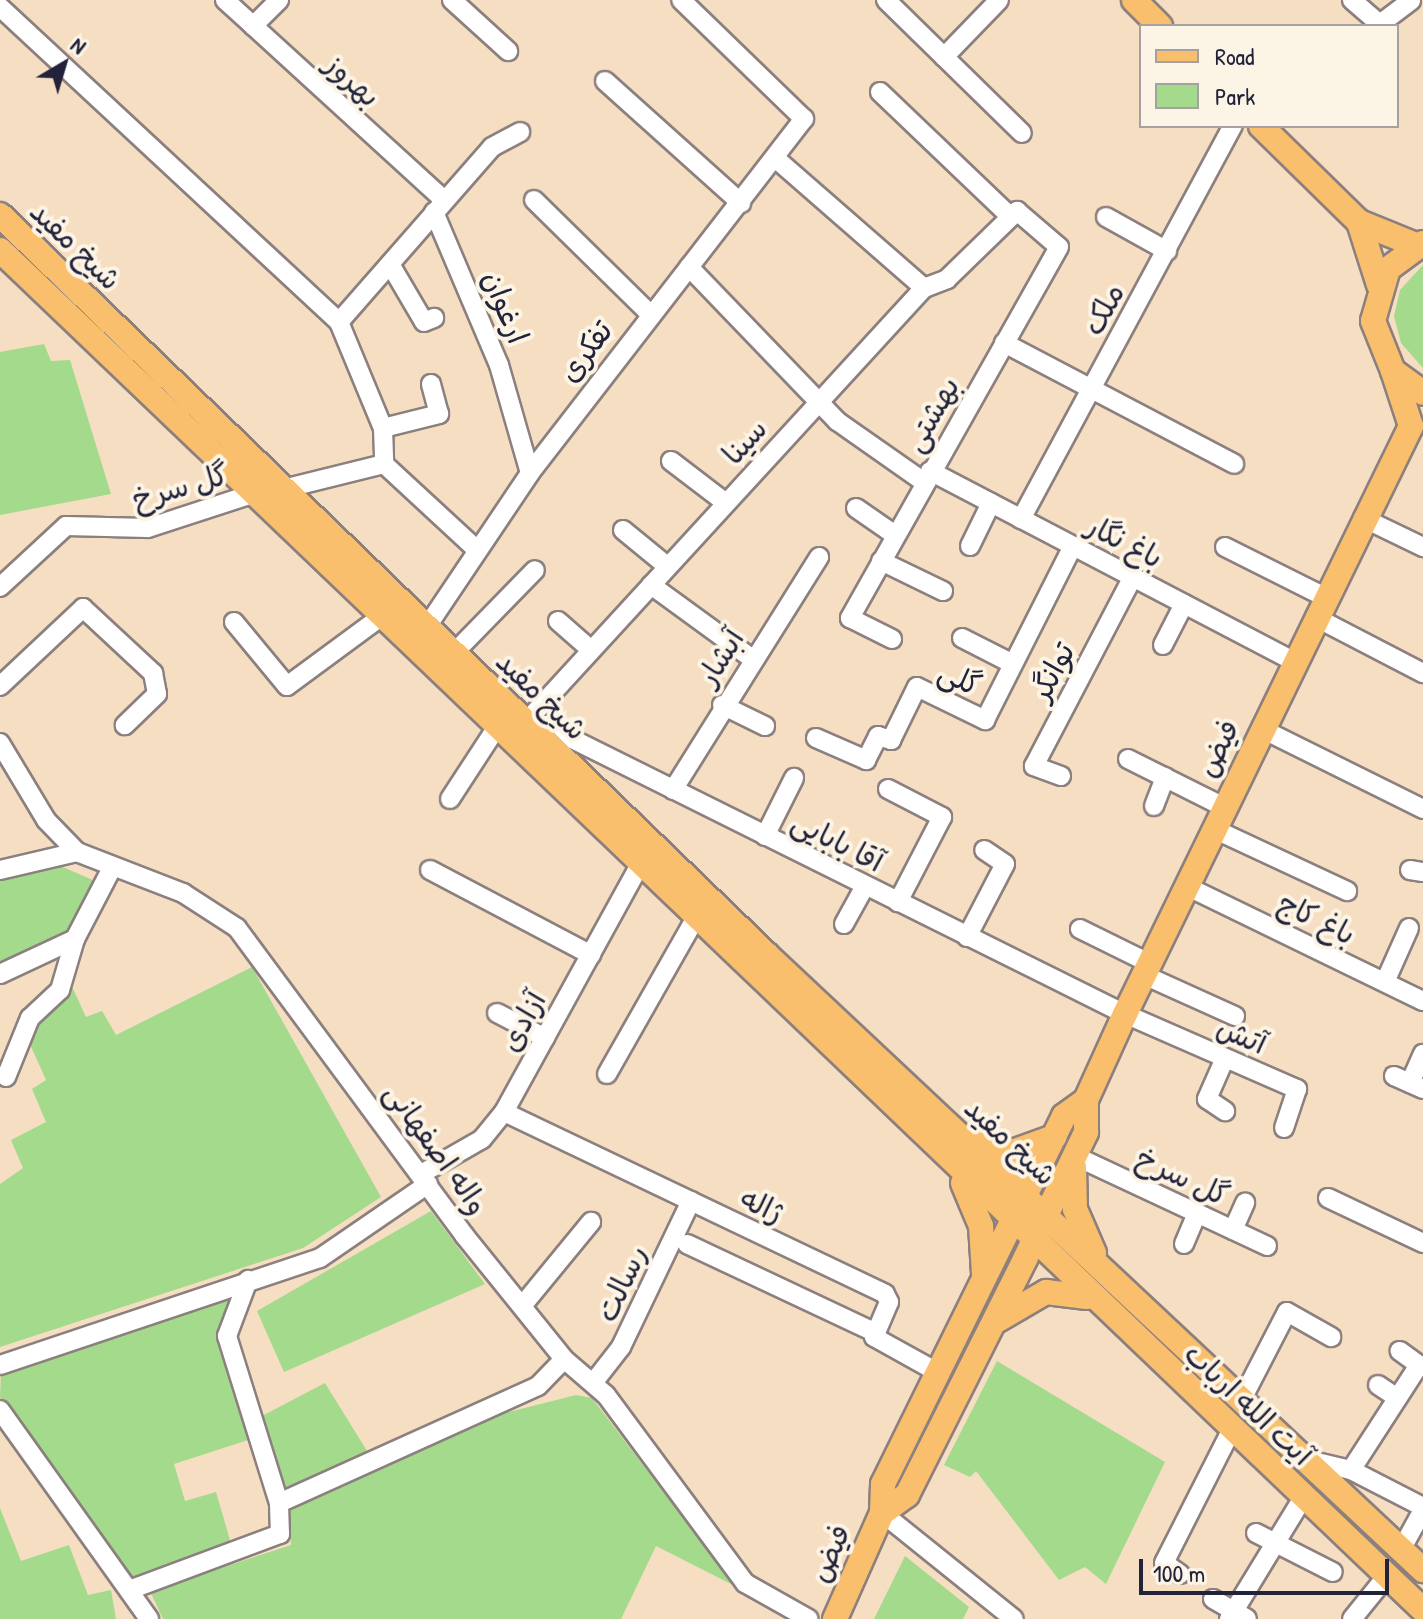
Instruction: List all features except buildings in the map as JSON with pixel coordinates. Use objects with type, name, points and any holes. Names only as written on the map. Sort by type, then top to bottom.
[{"type":"main road","points":[[1134,0],[1158,24]]},
{"type":"main road","points":[[1263,128],[1359,222],[1420,244],[1379,285]]},
{"type":"main road","name":"شیخ مفید","points":[[0,215],[15,253],[46,294],[695,919],[758,963]]},
{"type":"main road","points":[[1359,222],[1379,285],[1375,339],[1417,423]]},
{"type":"main road","name":"شیخ مفید","points":[[15,253],[61,274],[524,724],[758,963],[949,1128],[1045,1216]]},
{"type":"main road","points":[[46,294],[61,274]]},
{"type":"main road","points":[[1393,371],[1423,393]]},
{"type":"main road","name":"فیض","points":[[1086,1100],[1363,518],[1417,423]]},
{"type":"main road","name":"شیخ مفید","points":[[791,994],[954,1167],[1033,1243]]},
{"type":"main road","points":[[882,1513],[883,1484],[984,1285],[1024,1196],[1064,1116],[1086,1100]]},
{"type":"main road","points":[[882,1513],[907,1495],[993,1324],[1086,1132],[1086,1100]]},
{"type":"main road","points":[[949,1128],[980,1146],[1012,1152],[1054,1137]]},
{"type":"main road","points":[[1075,1156],[1075,1209],[1104,1273]]},
{"type":"main road","points":[[954,1167],[981,1226],[984,1285]]},
{"type":"main road","name":"آیت الله ارباب","points":[[1045,1216],[1423,1570]]},
{"type":"main road","name":"آیت الله ارباب","points":[[1033,1243],[1423,1610]]},
{"type":"main road","points":[[993,1324],[1046,1292],[1088,1298]]},
{"type":"main road","name":"فیض","points":[[835,1619],[882,1513]]},
{"type":"street","name":"بهروز","points":[[225,0],[439,206]]},
{"type":"street","points":[[253,26],[279,0]]},
{"type":"street","points":[[452,0],[508,51]]},
{"type":"street","name":"تفکری","points":[[426,628],[476,549],[530,473],[649,313],[741,203],[804,119],[681,0]]},
{"type":"street","points":[[886,0],[1022,133]]},
{"type":"street","points":[[944,57],[999,0]]},
{"type":"street","points":[[1352,0],[1380,24],[1415,2]]},
{"type":"street","points":[[0,7],[339,322],[383,428],[384,464],[476,549]]},
{"type":"street","points":[[605,81],[741,203]]},
{"type":"street","points":[[880,92],[1014,214]]},
{"type":"street","name":"ملک","points":[[1021,519],[1232,128]]},
{"type":"street","points":[[339,322],[492,147],[520,132]]},
{"type":"street","points":[[775,158],[924,288]]},
{"type":"street","points":[[534,200],[649,313]]},
{"type":"street","name":"ارغوان","points":[[439,206],[499,365],[530,473]]},
{"type":"street","name":"سینا","points":[[524,724],[924,288],[947,279],[1014,214]]},
{"type":"street","name":"بهشتی","points":[[892,639],[850,618],[927,476],[1059,247],[1014,214]]},
{"type":"street","points":[[1106,217],[1167,251]]},
{"type":"street","points":[[390,264],[424,322],[434,318]]},
{"type":"street","name":"باغ نگار","points":[[689,267],[821,399],[837,421],[927,476],[991,503],[1294,661]]},
{"type":"street","points":[[1004,343],[1234,464]]},
{"type":"street","points":[[383,428],[439,414],[431,384]]},
{"type":"street","points":[[671,461],[726,503]]},
{"type":"street","points":[[283,489],[384,464]]},
{"type":"street","name":"گل سرخ","points":[[0,587],[66,526],[148,528],[255,493]]},
{"type":"street","points":[[970,546],[991,503]]},
{"type":"street","points":[[856,508],[895,535]]},
{"type":"street","points":[[1363,518],[1423,547]]},
{"type":"street","points":[[623,530],[668,567]]},
{"type":"street","name":"گلی","points":[[816,738],[866,760],[878,736],[891,740],[917,687],[985,720],[1073,546]]},
{"type":"street","points":[[1225,547],[1423,673]]},
{"type":"street","name":"آبشار","points":[[673,790],[751,658],[819,557]]},
{"type":"street","points":[[881,561],[943,591]]},
{"type":"street","points":[[453,654],[535,570]]},
{"type":"street","name":"توانگر","points":[[1061,776],[1034,766],[1133,577]]},
{"type":"street","points":[[651,585],[751,658]]},
{"type":"street","points":[[1163,645],[1184,604]]},
{"type":"street","points":[[0,686],[83,608],[153,673],[157,694],[125,725]]},
{"type":"street","points":[[234,622],[287,686],[382,616]]},
{"type":"street","points":[[558,621],[591,650]]},
{"type":"street","points":[[962,638],[1013,664]]},
{"type":"street","points":[[722,705],[765,726]]},
{"type":"street","name":"آقا بابایی","points":[[524,724],[544,725],[1125,1014]]},
{"type":"street","points":[[450,799],[497,727]]},
{"type":"street","points":[[1262,729],[1423,809]]},
{"type":"street","name":"واله اصفهانی","points":[[0,743],[46,820],[77,852],[183,893],[237,928],[522,1306],[564,1359],[593,1383],[745,1583],[809,1619]]},
{"type":"street","points":[[1128,759],[1165,777],[1219,818],[1347,891]]},
{"type":"street","points":[[1154,806],[1165,777]]},
{"type":"street","points":[[765,836],[794,778]]},
{"type":"street","points":[[888,789],[942,817],[898,902]]},
{"type":"street","points":[[967,937],[1005,864],[984,850]]},
{"type":"street","points":[[0,870],[77,852]]},
{"type":"street","name":"آزادی","points":[[0,1365],[320,1258],[482,1139],[504,1112],[640,865]]},
{"type":"street","points":[[6,1077],[30,1018],[60,990],[75,939],[113,866]]},
{"type":"street","points":[[430,870],[591,955]]},
{"type":"street","points":[[844,924],[865,886]]},
{"type":"street","name":"باغ کاج","points":[[1186,886],[1423,1001]]},
{"type":"street","points":[[607,1074],[695,919]]},
{"type":"street","points":[[1385,982],[1409,928]]},
{"type":"street","points":[[1080,929],[1235,1016]]},
{"type":"street","points":[[0,974],[75,939]]},
{"type":"street","points":[[497,1013],[545,1038]]},
{"type":"street","name":"آتش","points":[[1125,1014],[1300,1092],[1284,1128]]},
{"type":"street","points":[[1409,1083],[1423,1054]]},
{"type":"street","points":[[1225,1058],[1207,1099],[1225,1111]]},
{"type":"street","name":"ژاله","points":[[504,1112],[885,1294],[889,1302],[874,1332]]},
{"type":"street","name":"گل سرخ","points":[[1075,1156],[1267,1246]]},
{"type":"street","points":[[1328,1198],[1423,1243]]},
{"type":"street","name":"رسالت","points":[[593,1383],[621,1347],[691,1201]]},
{"type":"street","points":[[1233,1230],[1245,1203]]},
{"type":"street","points":[[1184,1244],[1197,1214]]},
{"type":"street","points":[[522,1306],[591,1222]]},
{"type":"street","points":[[687,1244],[874,1332],[939,1373]]},
{"type":"street","points":[[132,1589],[272,1541],[280,1534],[279,1503],[227,1336],[248,1280]]},
{"type":"street","points":[[1241,1401],[1287,1312],[1331,1337]]},
{"type":"street","points":[[1351,1470],[1397,1398],[1417,1381],[1419,1362],[1400,1351]]},
{"type":"street","points":[[279,1503],[538,1386],[564,1359]]},
{"type":"street","points":[[1378,1385],[1397,1398]]},
{"type":"street","points":[[0,1410],[132,1589],[149,1619]]},
{"type":"street","points":[[1180,1574],[1164,1563],[1231,1431]]},
{"type":"street","points":[[1303,1459],[1351,1470],[1423,1508],[1401,1550]]},
{"type":"street","points":[[1213,1599],[1237,1616],[1303,1498]]},
{"type":"street","points":[[882,1513],[1014,1619]]},
{"type":"street","points":[[1256,1533],[1333,1572]]},
{"type":"street","points":[[1352,1619],[1386,1577]]},
{"type":"green space","points":[[1423,265],[1423,368],[1401,343],[1394,316],[1400,290]]},
{"type":"green space","points":[[44,344],[51,361],[70,360],[111,494],[0,515],[0,352]]},
{"type":"green space","points":[[56,864],[95,881],[64,936],[0,961],[0,880]]},
{"type":"green space","points":[[252,967],[381,1197],[303,1248],[0,1347],[0,1184],[23,1168],[11,1140],[46,1122],[32,1089],[46,1080],[29,1042],[36,1022],[59,1005],[69,980],[86,1017],[102,1011],[116,1035]]},
{"type":"green space","points":[[431,1211],[485,1284],[284,1372],[257,1311]]},
{"type":"green space","points":[[235,1293],[216,1339],[248,1440],[174,1464],[185,1501],[216,1492],[232,1547],[134,1579],[0,1397],[1,1373]]},
{"type":"green space","points":[[997,1361],[1165,1462],[1106,1584],[1085,1567],[1059,1580],[976,1471],[970,1477],[944,1465]]},
{"type":"green space","points":[[325,1383],[367,1451],[285,1490],[262,1416]]},
{"type":"green space","points":[[576,1395],[592,1398],[735,1586],[656,1546],[621,1619],[163,1619],[150,1591],[291,1545],[288,1507],[485,1418]]},
{"type":"green space","points":[[0,1508],[21,1561],[69,1545],[88,1595],[111,1590],[116,1619],[0,1619]]},
{"type":"green space","points":[[905,1556],[969,1607],[963,1619],[874,1619]]}]
